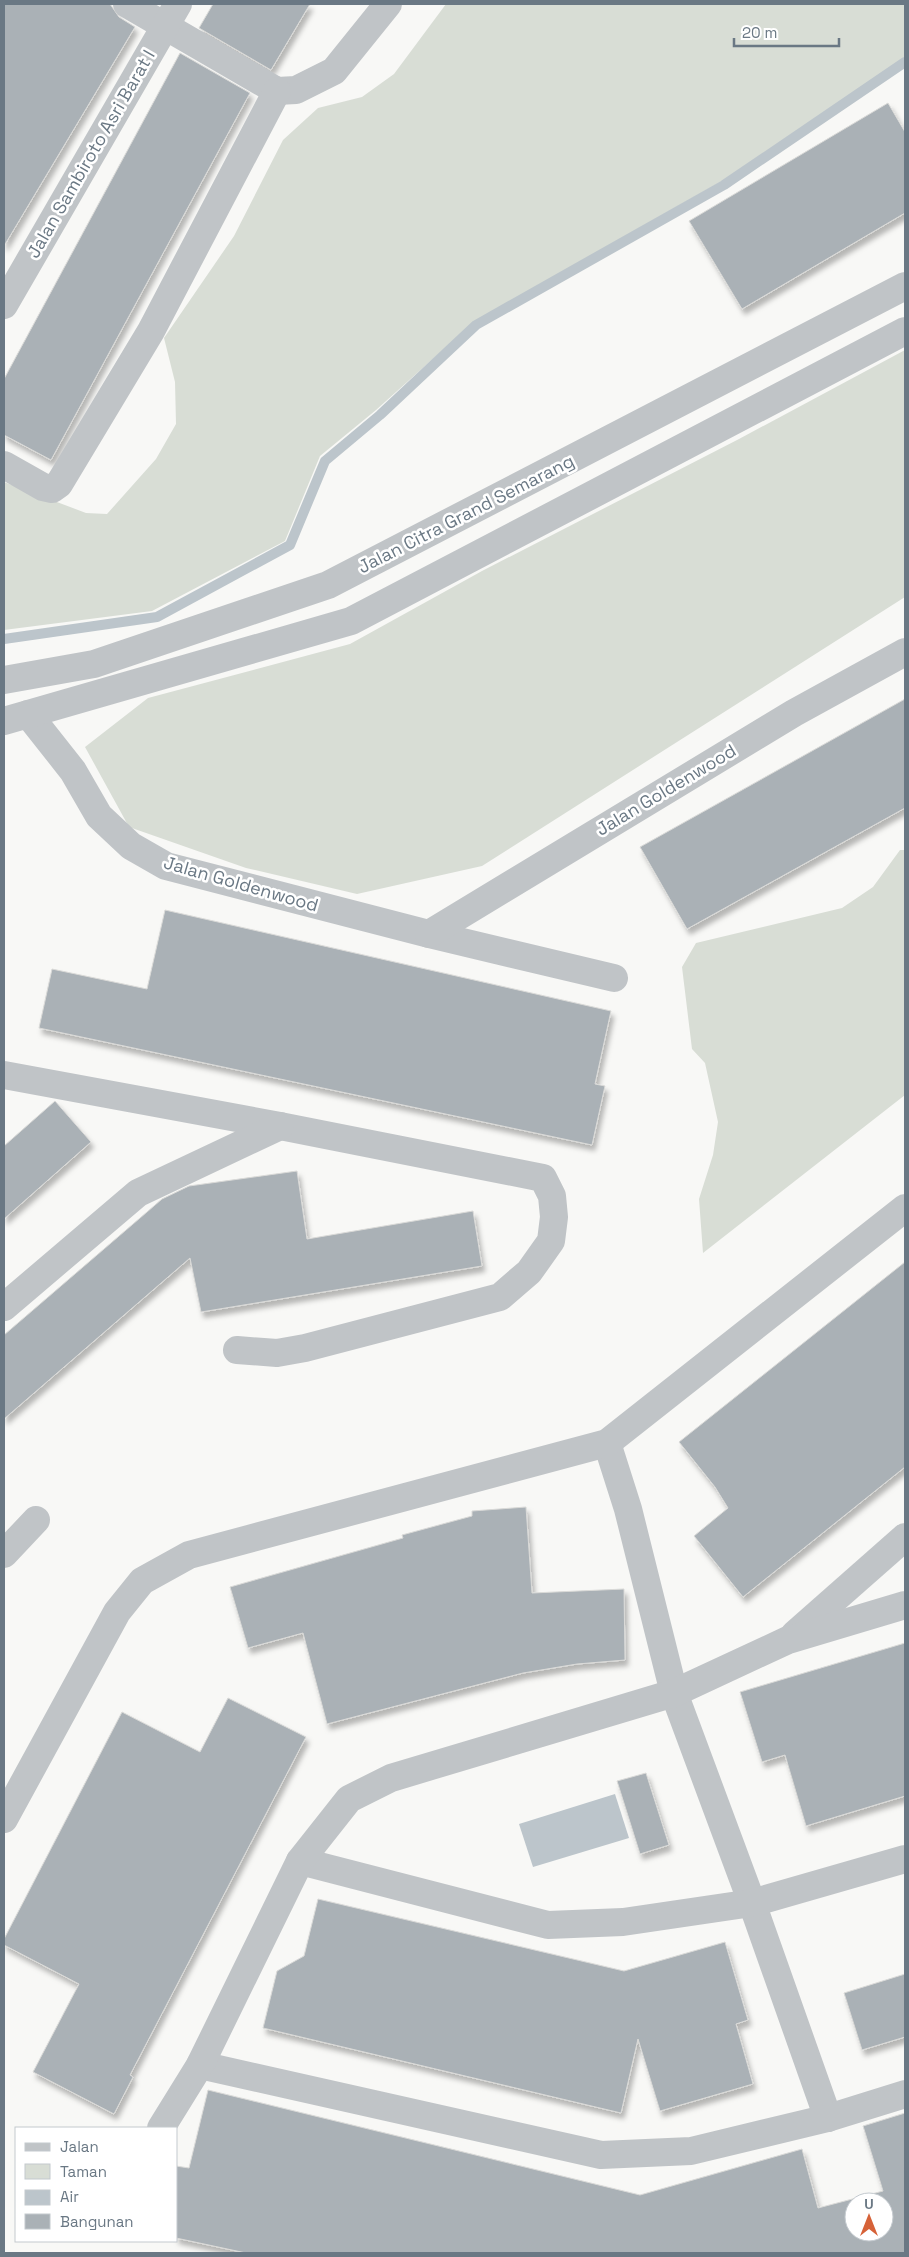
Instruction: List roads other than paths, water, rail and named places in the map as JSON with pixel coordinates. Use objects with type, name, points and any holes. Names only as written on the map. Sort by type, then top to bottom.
[{"type":"street","points":[[127,4],[172,15],[277,91],[296,90],[334,71],[388,4]]},
{"type":"street","name":"Jalan Sambiroto Asri Barat I","points":[[4,305],[172,15]]},
{"type":"street","points":[[4,465],[43,487],[52,489],[59,484],[151,331],[277,91]]},
{"type":"street","name":"Jalan Citra Grand Semarang","points":[[4,680],[94,664],[328,585],[905,286]]},
{"type":"street","points":[[16,718],[351,621],[905,331]]},
{"type":"street","name":"Jalan Goldenwood","points":[[429,934],[794,712],[905,652]]},
{"type":"street","points":[[94,664],[103,692]]},
{"type":"street","name":"Jalan Goldenwood","points":[[16,718],[73,771],[99,816],[131,846],[166,866],[429,934],[614,978]]},
{"type":"street","points":[[4,1075],[280,1126],[543,1178],[552,1196],[554,1217],[551,1241],[529,1272],[500,1297],[305,1348],[277,1353],[237,1350]]},
{"type":"street","points":[[4,1308],[138,1193],[280,1126]]},
{"type":"street","points":[[4,1819],[117,1612],[142,1581],[189,1555],[607,1443],[905,1208]]},
{"type":"street","points":[[607,1443],[628,1509],[674,1693],[752,1903],[828,2118]]},
{"type":"street","points":[[4,1554],[36,1520]]},
{"type":"street","points":[[788,1640],[905,1536]]},
{"type":"street","points":[[162,2127],[200,2065],[300,1861],[349,1799],[391,1778],[674,1693],[788,1640],[905,1605]]},
{"type":"street","points":[[300,1861],[548,1925],[623,1922],[752,1903],[905,1859]]},
{"type":"street","points":[[200,2065],[601,2155],[691,2151],[828,2118],[905,2094]]},
{"type":"water","points":[[615,1794],[629,1838],[533,1867],[519,1824]]},
{"type":"waterway","points":[[4,639],[157,617],[290,545],[325,461],[380,415],[476,325],[724,185],[905,62]]}]
